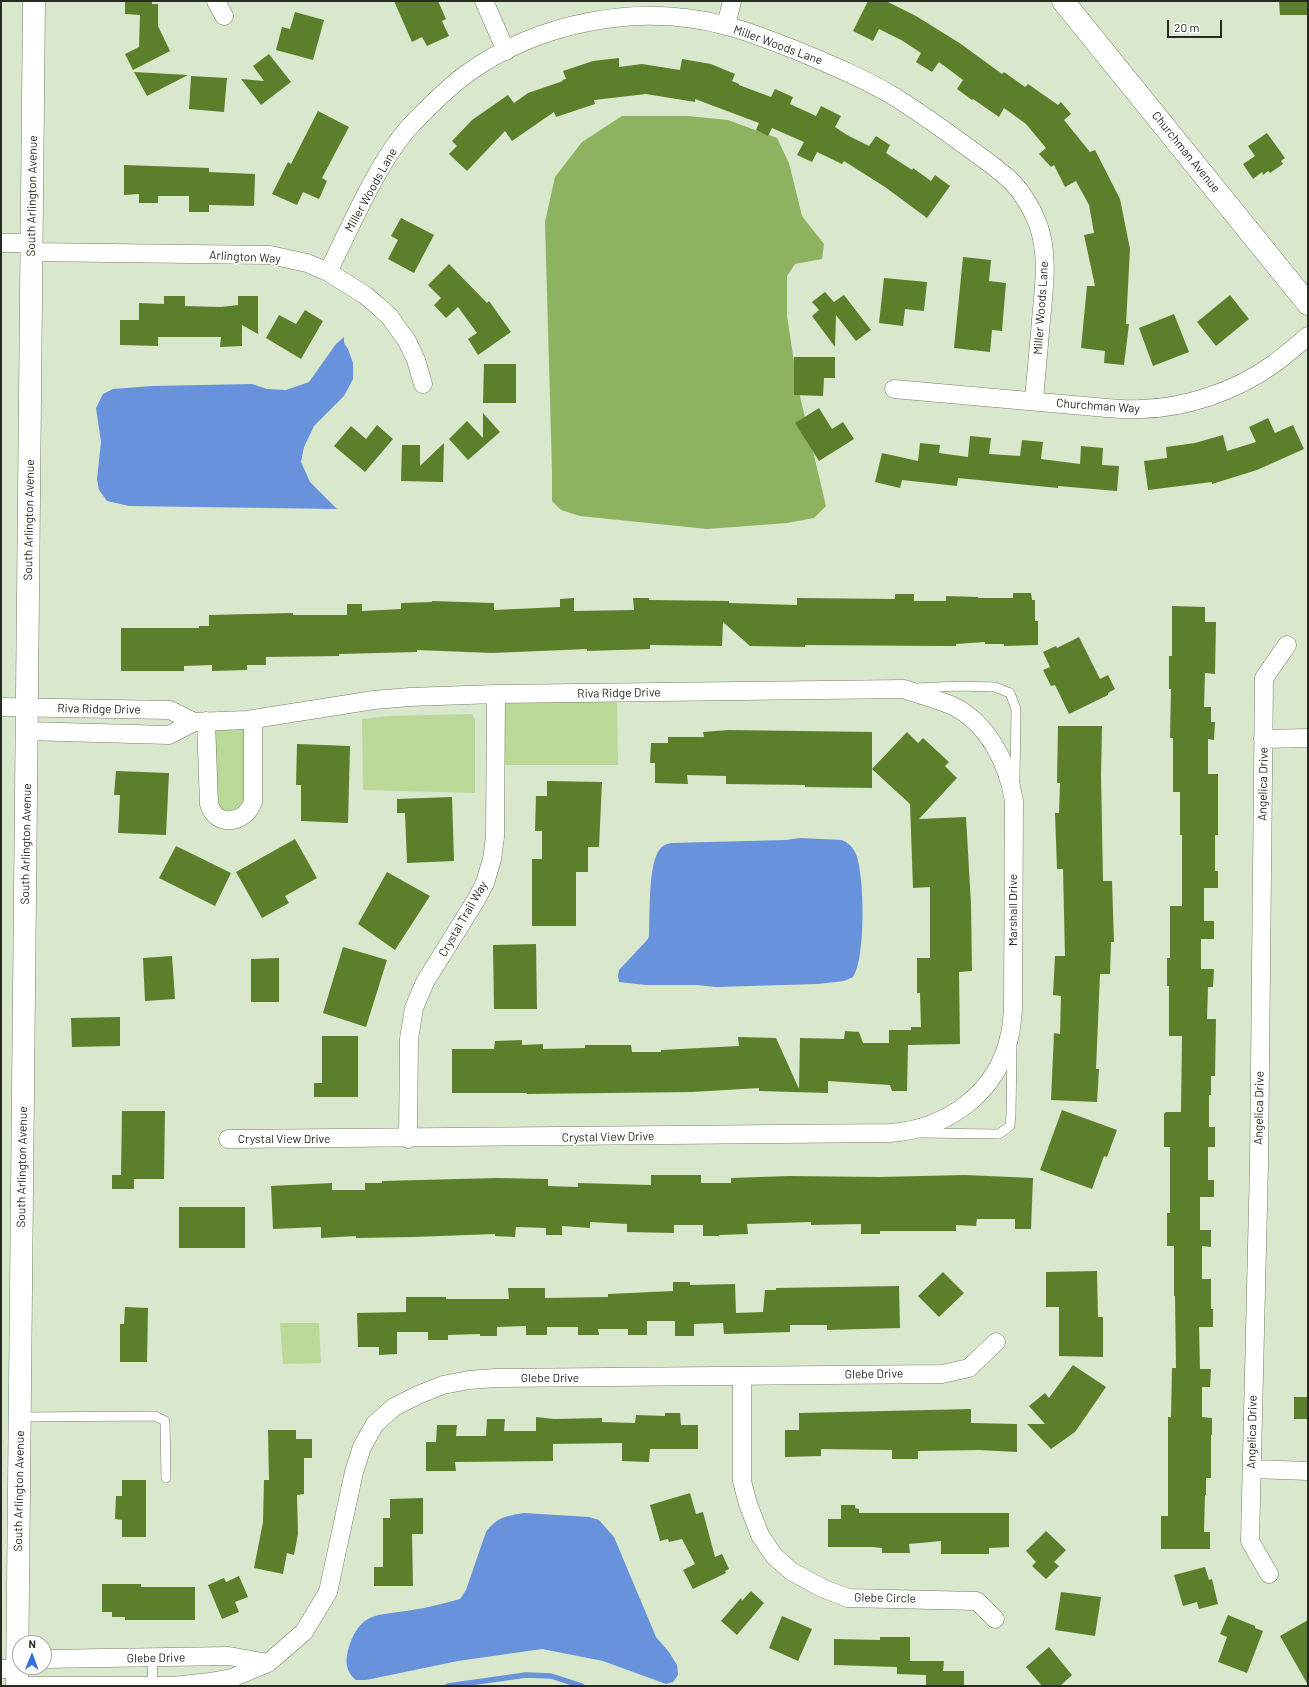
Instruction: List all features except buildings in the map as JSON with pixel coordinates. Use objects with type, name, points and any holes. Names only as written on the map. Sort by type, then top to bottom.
[{"type":"main road","name":"South Arlington Avenue","points":[[16,1635],[20,1417],[34,1]]},
{"type":"main road","name":"Churchman Avenue","points":[[1064,1],[1308,304]]},
{"type":"street","points":[[484,1],[506,51]]},
{"type":"street","points":[[726,26],[732,1]]},
{"type":"street","name":"Miller Woods Lane","points":[[328,272],[374,179],[397,143],[413,123],[443,93],[484,62],[529,39],[568,26],[626,17],[676,17],[726,26],[755,34],[836,67],[881,88],[932,121],[1013,183],[1028,204],[1036,220],[1044,253],[1045,278],[1034,401]]},
{"type":"street","name":"Arlington Way","points":[[1,243],[32,248],[270,256],[307,263],[328,272],[365,295],[389,316],[407,341],[416,360],[423,384]]},
{"type":"street","name":"Churchman Way","points":[[894,389],[1107,408],[1142,409],[1193,401],[1226,390],[1271,365],[1308,336]]},
{"type":"street","name":"Angelica Drive","points":[[1269,1574],[1250,1541],[1259,1164],[1264,678],[1287,645]]},
{"type":"street","name":"Riva Ridge Drive","points":[[27,731],[169,735],[200,722],[253,719],[374,700],[410,697],[496,694],[904,689],[954,707],[978,725]]},
{"type":"street","name":"Crystal Trail Way","points":[[408,1139],[410,1039],[414,1008],[425,982],[485,883],[492,859],[495,837],[496,694]]},
{"type":"street","name":"Riva Ridge Drive","points":[[1,707],[170,710],[200,722]]},
{"type":"street","points":[[200,722],[210,810],[216,816],[230,820],[242,817],[250,810],[253,802],[253,719]]},
{"type":"street","name":"Marshall Drive","points":[[978,725],[990,739],[1005,766],[1011,784],[1014,802],[1013,1010],[1010,1034],[1004,1053],[990,1079],[978,1095]]},
{"type":"street","points":[[1263,739],[1308,738]]},
{"type":"street","name":"Crystal View Drive","points":[[228,1140],[890,1134],[936,1124],[951,1116],[978,1095]]},
{"type":"street","name":"Glebe Drive","points":[[52,1675],[152,1686],[174,1686],[232,1678],[268,1663],[304,1632],[328,1592],[354,1472],[362,1447],[375,1424],[394,1407],[443,1385],[469,1380],[496,1378],[942,1374],[969,1368],[996,1342]]},
{"type":"street","name":"Glebe Circle","points":[[742,1376],[742,1481],[748,1504],[760,1535],[774,1556],[797,1575],[822,1588],[848,1598],[977,1601],[995,1619]]},
{"type":"street","points":[[1252,1469],[1308,1471]]},
{"type":"street","name":"Glebe Drive","points":[[52,1659],[229,1656],[268,1663]]},
{"type":"lane","points":[[904,689],[960,686],[994,687],[1010,693],[1016,709],[1014,802]]},
{"type":"lane","points":[[890,1134],[999,1134],[1010,1126],[1013,1010]]},
{"type":"lane","points":[[20,1417],[155,1416],[165,1421],[166,1478]]},
{"type":"lane","points":[[152,1686],[153,1658]]},
{"type":"green space","points":[[622,116],[688,116],[728,120],[777,138],[789,163],[802,216],[824,244],[822,259],[795,264],[787,276],[787,316],[798,388],[826,506],[814,518],[787,523],[707,529],[580,516],[561,510],[552,501],[545,222],[555,177],[582,142]]},
{"type":"green space","points":[[617,693],[618,765],[495,765],[496,694]]},
{"type":"green space","points":[[472,714],[475,720],[475,793],[363,790],[362,719],[389,716]]},
{"type":"green space","points":[[247,720],[253,802],[220,818],[206,721]]},
{"type":"green space","points":[[280,1323],[319,1323],[321,1363],[283,1364]]},
{"type":"water","points":[[344,337],[344,343],[353,363],[353,379],[344,396],[314,426],[304,447],[301,462],[310,482],[337,509],[129,506],[107,501],[99,490],[97,479],[101,442],[96,408],[103,394],[113,389],[152,386],[252,384],[267,389],[286,390],[309,382],[336,344]]},
{"type":"water","points":[[800,838],[842,840],[850,845],[855,852],[861,877],[863,915],[860,953],[853,977],[844,981],[818,984],[716,987],[697,985],[646,985],[619,982],[619,970],[648,939],[653,865],[656,856],[662,847],[671,843],[786,840]]},
{"type":"water","points":[[524,1513],[589,1517],[599,1520],[614,1537],[656,1637],[669,1652],[677,1665],[678,1675],[673,1682],[666,1684],[603,1661],[542,1649],[458,1661],[366,1680],[356,1680],[350,1674],[347,1666],[348,1650],[358,1628],[365,1621],[380,1615],[424,1608],[460,1599],[466,1590],[486,1532],[494,1523],[502,1518]]},
{"type":"waterway","points":[[448,1686],[526,1675],[551,1676],[582,1686]]}]
